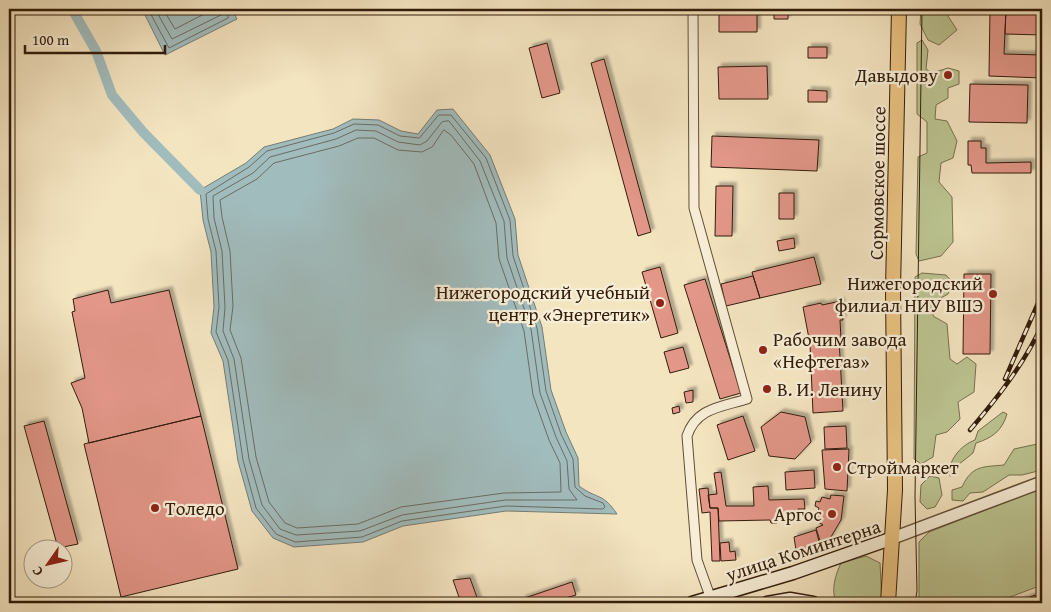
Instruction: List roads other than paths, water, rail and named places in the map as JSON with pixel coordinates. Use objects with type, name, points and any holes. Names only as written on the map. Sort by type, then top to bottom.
[{"type":"main road","name":"Сормовское шоссе","points":[[893,538],[895,490],[893,289],[899,9]]},
{"type":"main road","name":"улица Коминтерна","points":[[692,603],[711,599],[893,538],[887,602]]},
{"type":"main road","points":[[767,603],[790,599],[813,603]]},
{"type":"street","points":[[693,9],[694,208],[746,399],[703,413],[695,418],[687,436],[697,560],[711,599]]},
{"type":"street","points":[[893,538],[1042,482]]},
{"type":"water","points":[[142,9],[232,9],[237,19],[165,55]]},
{"type":"water","points":[[453,109],[490,155],[515,219],[518,255],[542,327],[551,390],[566,432],[578,458],[579,486],[603,499],[617,514],[506,511],[403,526],[363,542],[294,547],[273,538],[252,511],[238,461],[223,361],[211,333],[214,307],[211,252],[203,220],[200,190],[246,163],[264,147],[333,129],[353,119],[379,120],[401,131],[418,134],[437,110]]},
{"type":"waterway","points":[[72,9],[96,51],[112,95],[143,132],[200,190]]},
{"type":"tram line","points":[[915,603],[917,591],[915,497],[922,9]]},
{"type":"railway","points":[[1005,379],[1042,294]]},
{"type":"railway","points":[[970,430],[1010,380],[1042,325]]},
{"type":"place","name":"Давыдову","points":[[948,75]]},
{"type":"place","name":"Нижегородский филиал НИУ ВШЭ","points":[[993,294]]},
{"type":"place","name":"Нижегородский учебный центр «Энергетик»","points":[[660,303]]},
{"type":"place","name":"Рабочим завода «Нефтегаз»","points":[[763,350]]},
{"type":"place","name":"В. И. Ленину","points":[[767,389]]},
{"type":"place","name":"Строймаркет","points":[[837,467]]},
{"type":"place","name":"Толедо","points":[[155,508]]},
{"type":"place","name":"Аргос","points":[[832,514]]}]
